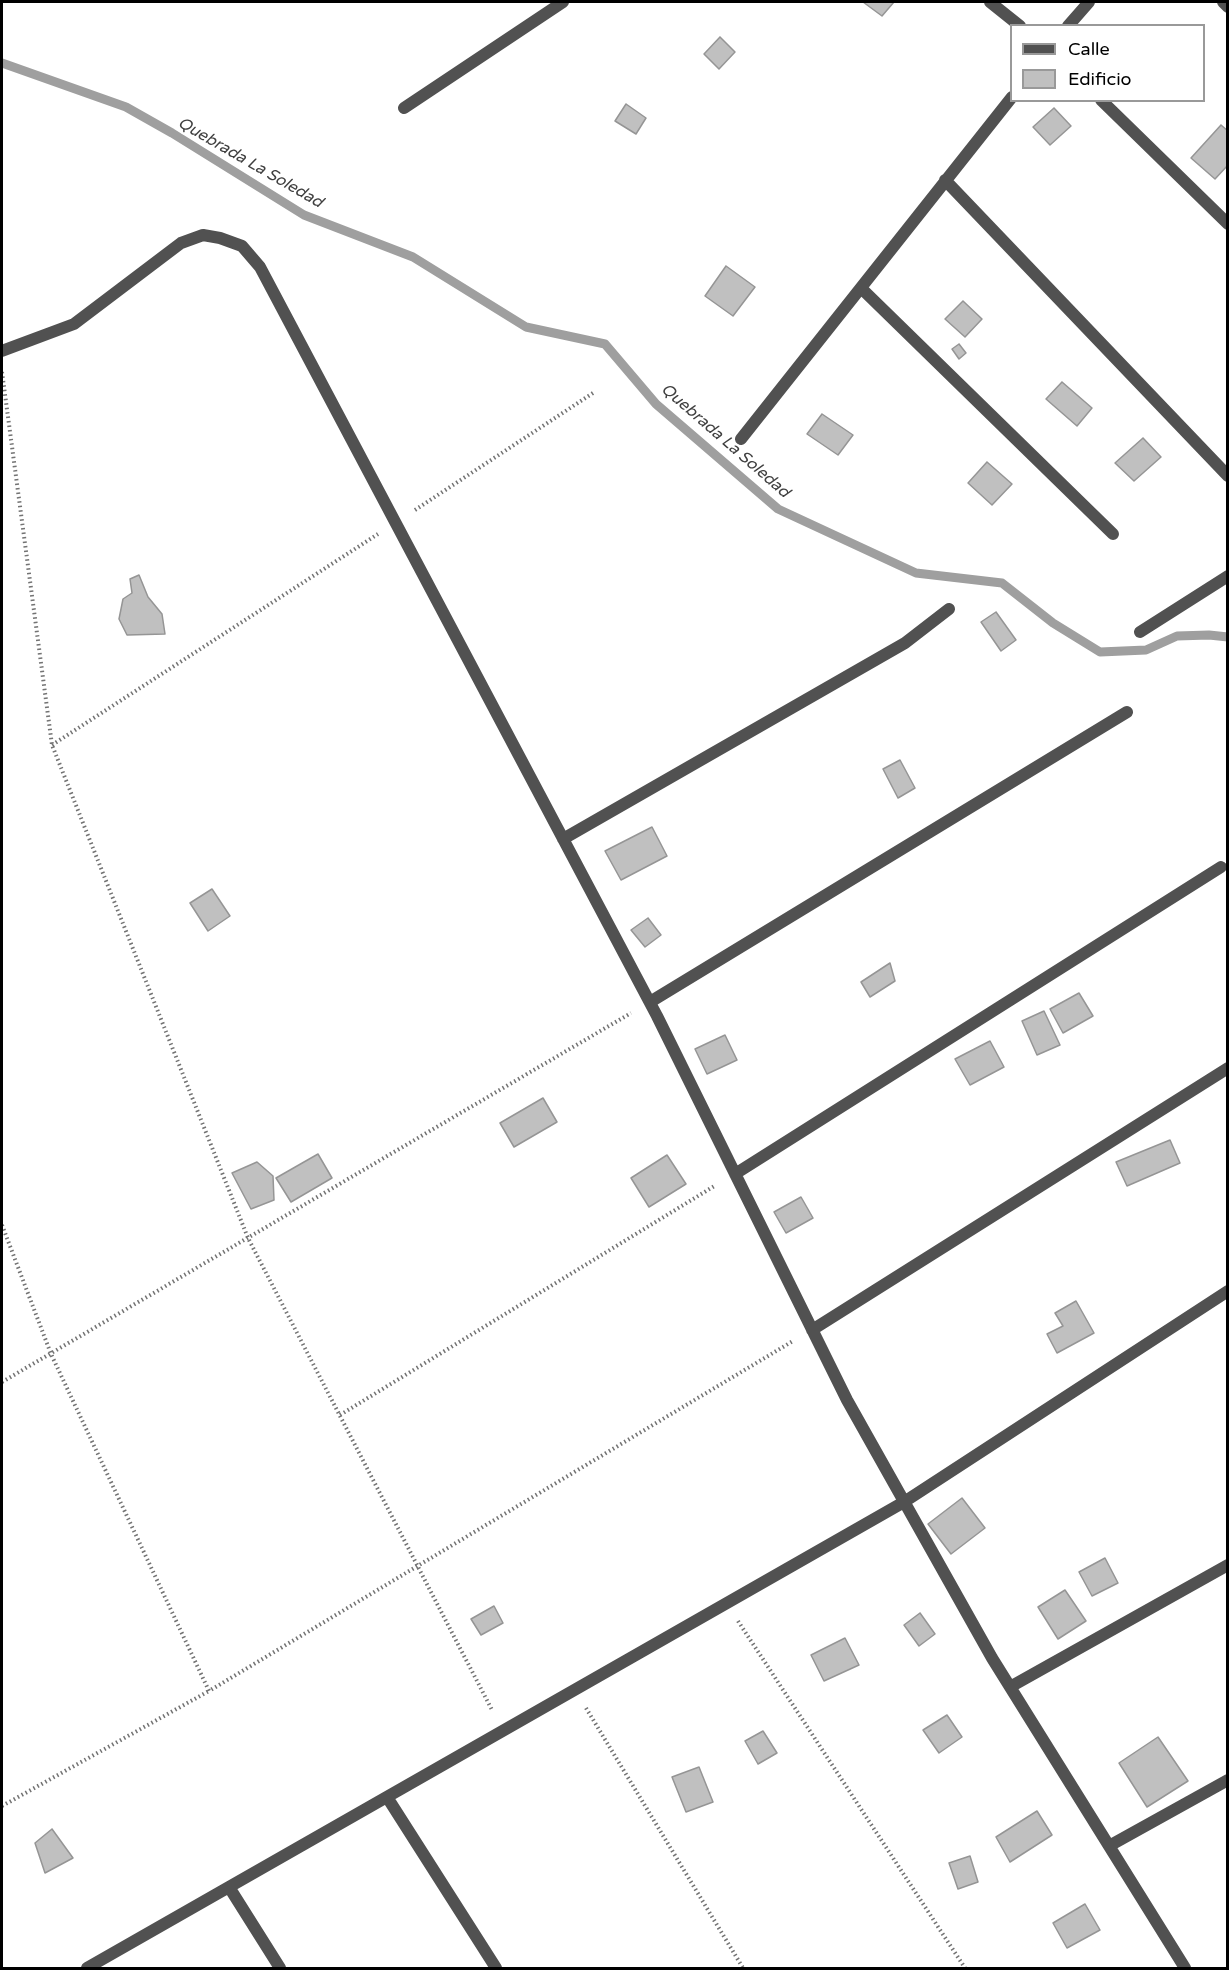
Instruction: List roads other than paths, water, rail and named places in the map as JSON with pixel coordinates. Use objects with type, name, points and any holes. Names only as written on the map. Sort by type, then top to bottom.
[{"type":"street","points":[[405,108],[563,2]]},
{"type":"street","points":[[990,2],[1018,24]]},
{"type":"street","points":[[1070,24],[1089,2]]},
{"type":"street","points":[[1223,2],[1227,7]]},
{"type":"street","points":[[741,439],[1010,98]]},
{"type":"street","points":[[1103,102],[1227,224]]},
{"type":"street","points":[[945,180],[1227,476]]},
{"type":"street","points":[[2,351],[74,324],[181,243],[203,235],[242,246],[260,267],[650,1002],[847,1400],[1010,1687],[1185,1968]]},
{"type":"street","points":[[861,288],[1113,534]]},
{"type":"street","points":[[1140,632],[1227,576]]},
{"type":"street","points":[[563,839],[905,643],[950,609]]},
{"type":"street","points":[[650,1002],[1127,712]]},
{"type":"street","points":[[735,1174],[1221,867]]},
{"type":"street","points":[[812,1330],[1227,1068]]},
{"type":"street","points":[[87,1968],[904,1502],[1227,1291]]},
{"type":"street","points":[[1010,1687],[1227,1565]]},
{"type":"street","points":[[1109,1846],[1227,1780]]},
{"type":"street","points":[[387,1797],[496,1968]]},
{"type":"street","points":[[229,1887],[280,1968]]},
{"type":"waterway","name":"Quebrada La Soledad","points":[[2,63],[126,107],[304,215],[413,257],[526,327],[605,344],[656,404],[778,509],[916,573],[1002,583],[1053,623],[1100,652],[1146,650],[1177,636],[1228,637]]}]
